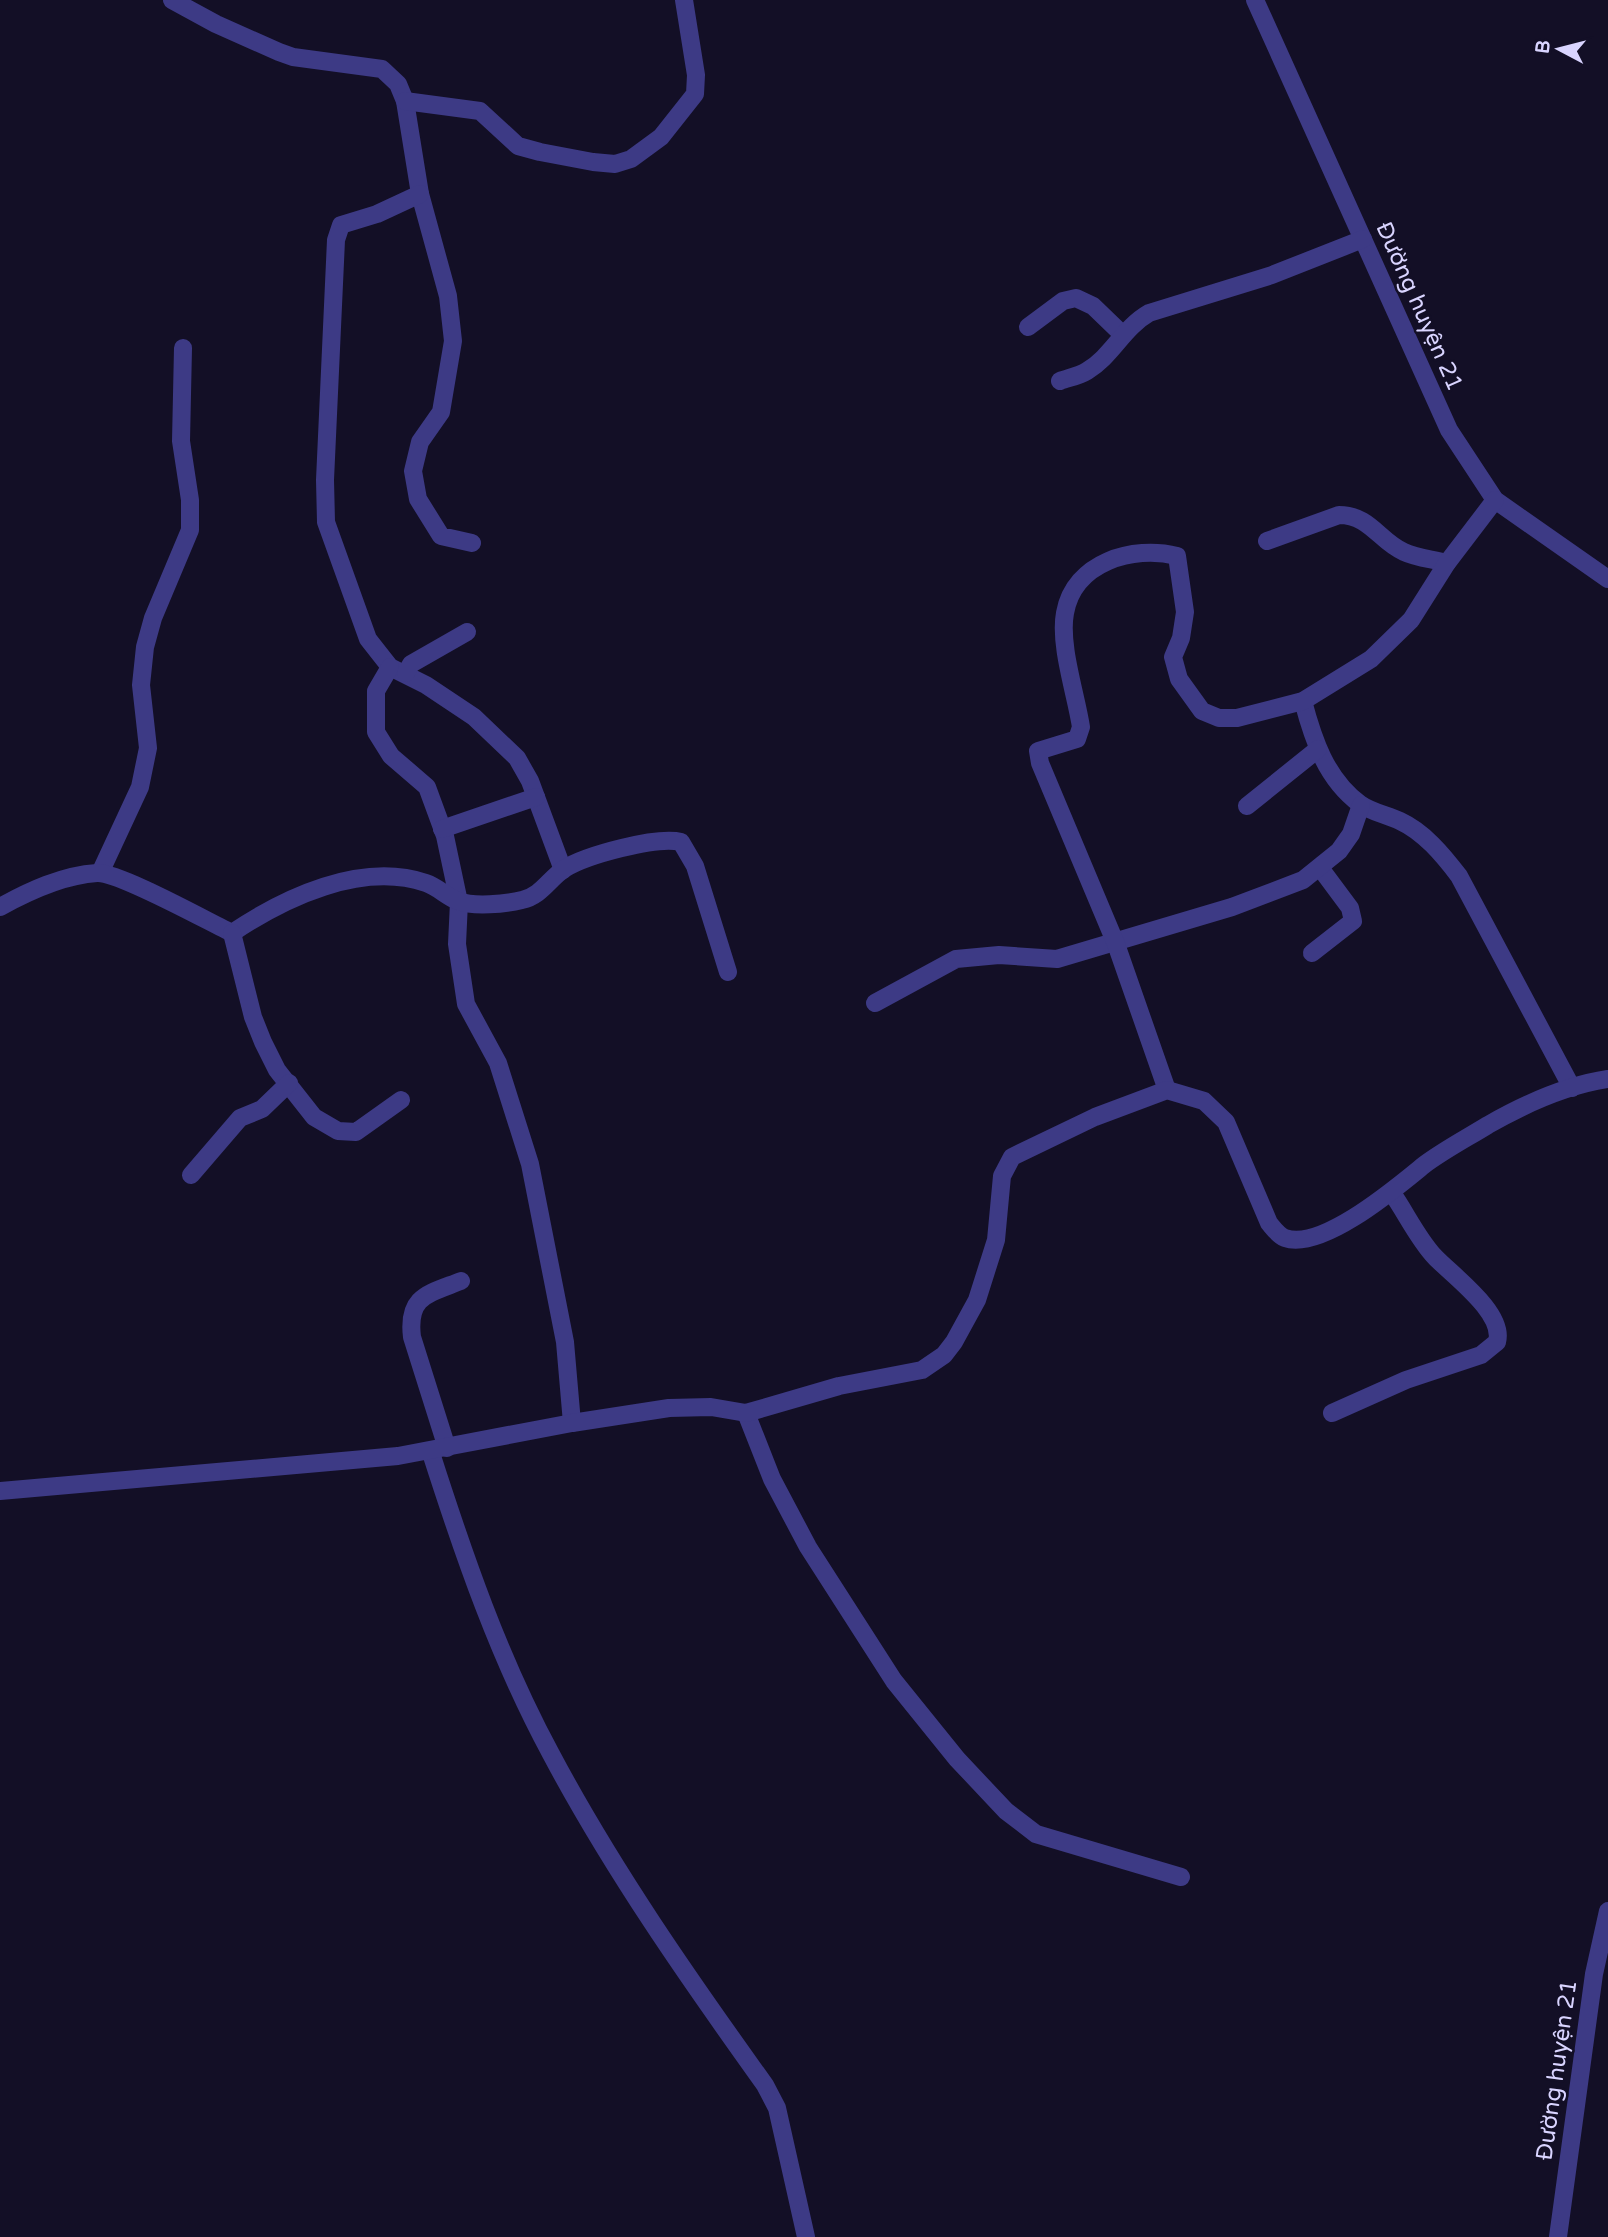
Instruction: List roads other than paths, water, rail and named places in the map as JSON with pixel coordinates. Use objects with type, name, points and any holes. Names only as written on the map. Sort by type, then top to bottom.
[{"type":"street","points":[[172,0],[216,24],[293,57],[382,69],[398,84],[405,102],[420,194],[447,296],[453,341],[441,412],[420,443],[413,471],[413,485],[426,514],[441,536],[472,543]]},
{"type":"street","points":[[405,102],[480,111],[518,146],[540,152],[615,164],[631,159],[661,137],[695,94],[696,75],[684,0]]},
{"type":"street","name":"Đường huyện 21","points":[[1255,0],[1449,430],[1495,500],[1608,579]]},
{"type":"street","points":[[420,194],[377,214],[341,225],[336,240],[325,480],[326,522],[368,639],[398,670],[474,717],[516,758],[536,797],[563,870]]},
{"type":"street","points":[[1060,381],[1086,371],[1107,354],[1122,334],[1149,313],[1272,275],[1363,239]]},
{"type":"street","points":[[1028,327],[1063,301],[1076,298],[1093,306],[1122,334]]},
{"type":"street","points":[[100,873],[140,787],[148,748],[141,685],[145,647],[153,618],[190,530],[190,500],[181,441],[183,348]]},
{"type":"street","points":[[1167,1090],[1116,944],[1040,763],[1038,751],[1077,739],[1081,727],[1065,638],[1065,614],[1074,589],[1088,573],[1127,553],[1161,552],[1177,556],[1185,612],[1181,638],[1173,657],[1179,679],[1202,711],[1219,718],[1237,718],[1304,701],[1371,659],[1394,638],[1430,593],[1447,563],[1495,500]]},
{"type":"street","points":[[1267,541],[1339,515],[1349,515],[1368,523],[1401,551],[1447,563]]},
{"type":"street","points":[[467,632],[398,670],[376,691],[376,732],[391,756],[427,787],[442,829],[459,902],[457,944],[466,1004],[498,1063],[530,1164],[565,1342],[572,1423]]},
{"type":"street","points":[[1304,701],[1318,749],[1332,776],[1361,805],[1402,822],[1442,855],[1460,876],[1572,1088]]},
{"type":"street","points":[[1247,806],[1318,749]]},
{"type":"street","points":[[442,829],[536,797]]},
{"type":"street","points":[[875,1003],[956,959],[999,955],[1057,959],[1116,944],[1233,907],[1303,880],[1321,869],[1351,834],[1361,805]]},
{"type":"street","points":[[232,933],[284,903],[329,885],[377,877],[426,883],[459,902],[523,900],[535,895],[563,870],[669,839],[681,842],[695,866],[728,972]]},
{"type":"street","points":[[1311,953],[1353,921],[1350,908],[1321,869]]},
{"type":"street","points":[[0,907],[34,888],[100,873],[173,903],[232,933],[253,1017],[277,1070],[314,1117],[338,1131],[356,1132],[401,1100]]},
{"type":"street","points":[[0,1491],[439,1450],[572,1423],[691,1406],[746,1413],[839,1386],[912,1373],[934,1363],[954,1342],[984,1281],[996,1240],[1002,1176],[1012,1157],[1095,1117],[1167,1090],[1205,1101],[1218,1112],[1234,1135],[1269,1223],[1288,1239],[1314,1234],[1353,1220],[1392,1193],[1425,1164],[1491,1124],[1572,1088],[1608,1079]]},
{"type":"street","points":[[191,1175],[240,1118],[262,1109],[289,1083]]},
{"type":"street","points":[[1332,1413],[1406,1380],[1481,1355],[1497,1342],[1497,1325],[1461,1281],[1433,1256],[1392,1193]]},
{"type":"street","points":[[461,1281],[422,1296],[410,1318],[412,1337],[439,1450],[483,1609],[551,1754],[664,1938],[765,2085],[777,2108],[806,2237]]},
{"type":"street","points":[[746,1413],[772,1479],[808,1547],[894,1681],[957,1759],[1006,1811],[1036,1834],[1181,1877]]},
{"type":"street","name":"Đường huyện 21","points":[[1558,2237],[1594,1974],[1608,1911]]}]
